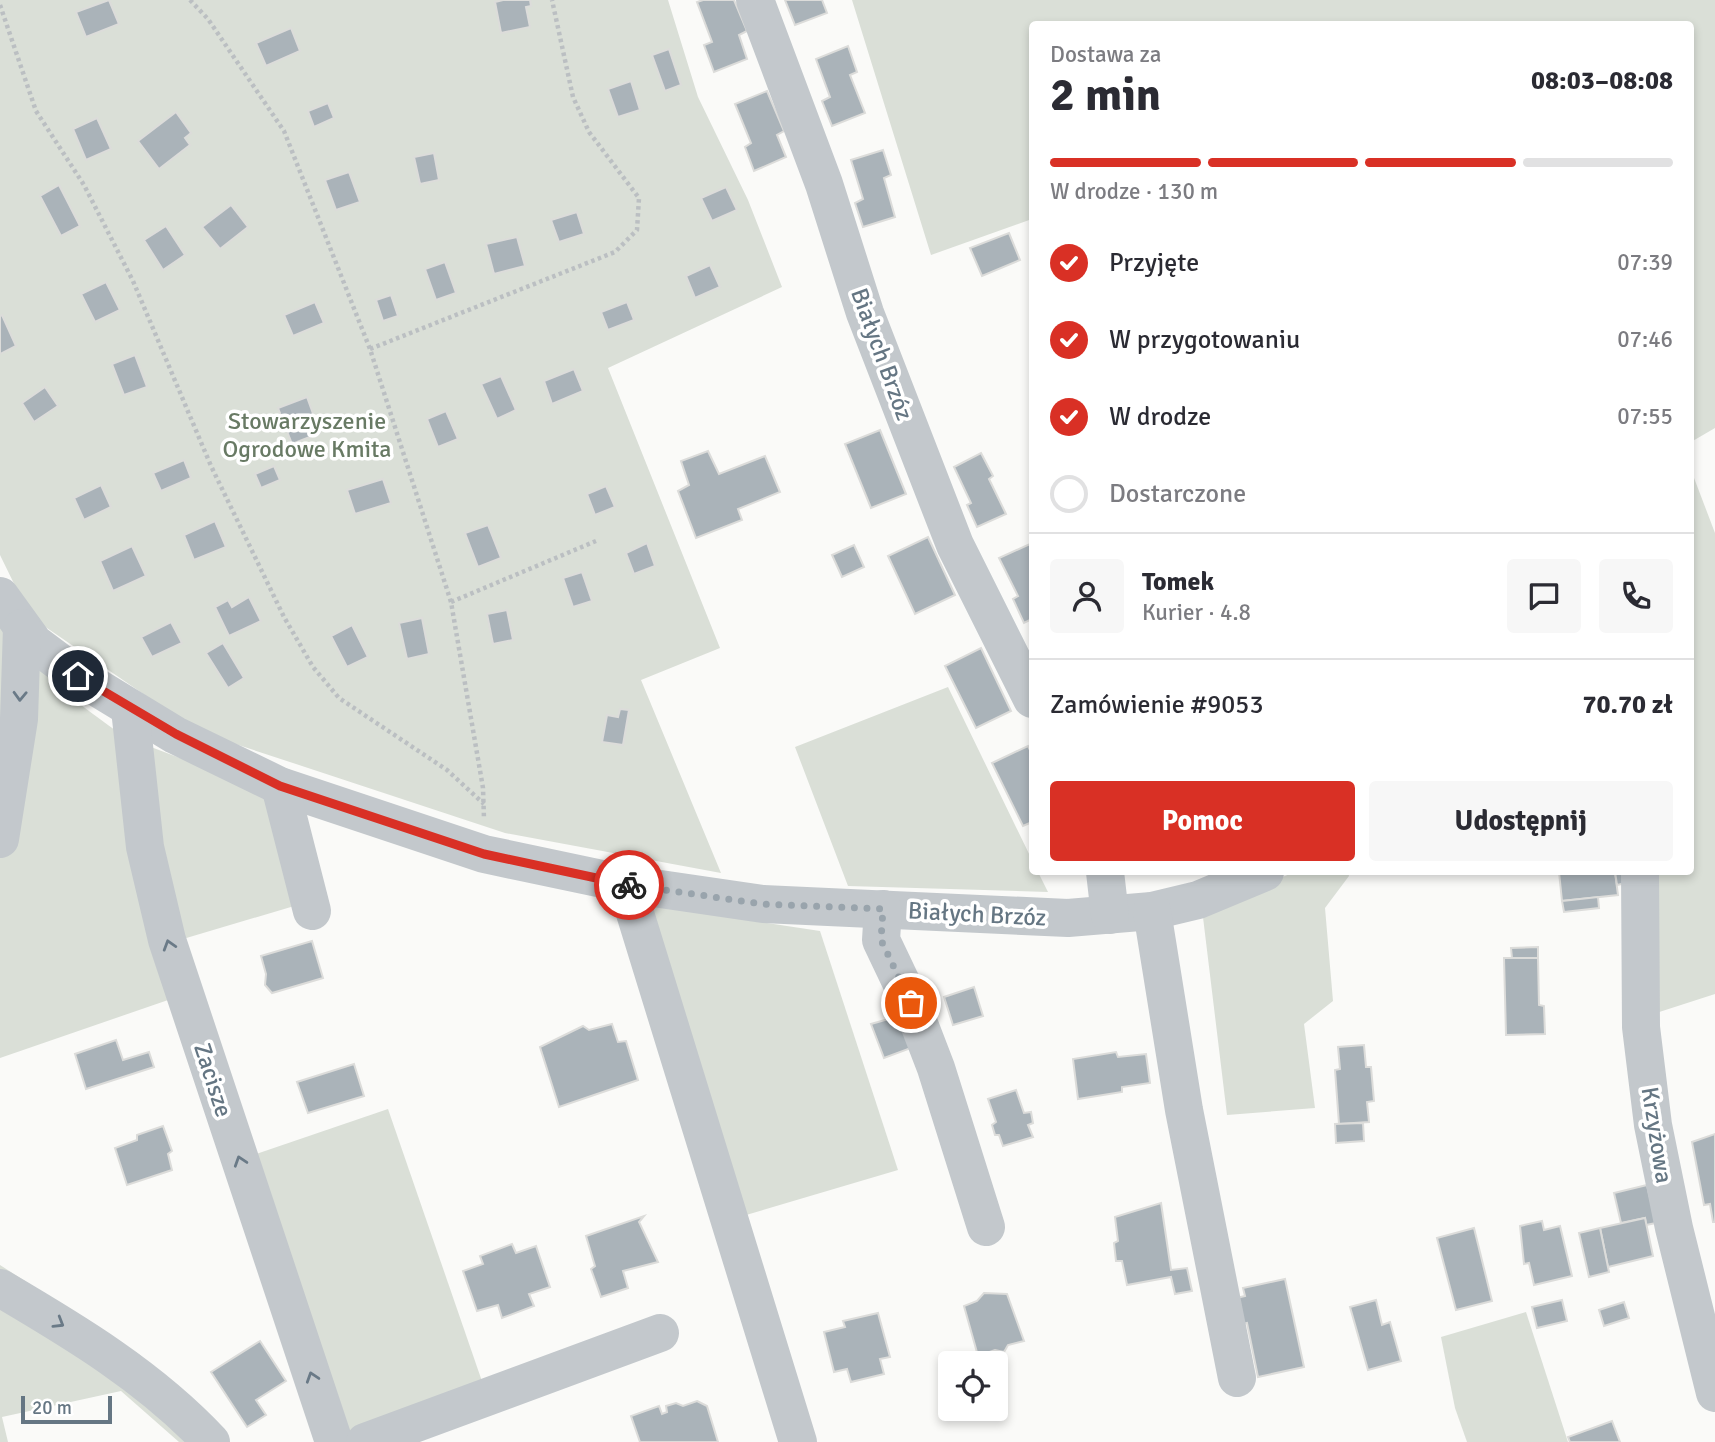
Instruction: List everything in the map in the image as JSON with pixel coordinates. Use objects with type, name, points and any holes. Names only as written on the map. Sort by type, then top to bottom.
[{"type":"street","name":"Białych Brzóz","points":[[755,0],[824,184],[865,313],[955,545],[1029,693]]},
{"type":"street","name":"Białych Brzóz","points":[[0,596],[34,643],[130,709],[280,786],[484,854],[626,884],[763,904],[1068,918],[1152,911],[1198,900],[1258,875]]},
{"type":"street","points":[[0,839],[19,719],[22,628]]},
{"type":"street","name":"Zacisze","points":[[130,709],[145,847],[167,940],[334,1442]]},
{"type":"street","points":[[280,786],[312,911]]},
{"type":"street","points":[[1105,875],[1110,915]]},
{"type":"street","name":"Krzyżowa","points":[[1640,875],[1641,1027],[1653,1125],[1674,1228],[1715,1393]]},
{"type":"street","points":[[626,884],[798,1442]]},
{"type":"street","points":[[883,909],[881,940],[911,1003],[936,1068],[986,1227]]},
{"type":"street","points":[[1152,911],[1184,1110],[1237,1378]]},
{"type":"street","points":[[0,1288],[117,1360],[163,1397],[211,1442]]},
{"type":"street","points":[[365,1442],[660,1334]]},
{"type":"path","points":[[190,0],[208,19],[284,131],[370,349],[451,602],[484,804],[484,825]]},
{"type":"path","points":[[370,349],[615,252],[637,230],[639,198],[589,132],[573,97],[552,0]]},
{"type":"path","points":[[0,5],[36,111],[84,185],[133,281],[211,466],[284,617],[313,667],[339,698],[447,770],[484,804]]},
{"type":"path","points":[[451,602],[596,541]]},
{"type":"green space","name":"Stowarzyszenie Ogrodowe Kmita","points":[[0,0],[668,0],[698,97],[748,200],[782,287],[608,368],[720,648],[641,680],[721,873],[505,833],[199,732],[44,626],[23,602],[0,555]]},
{"type":"green space","points":[[852,0],[1715,0],[1715,428],[1694,440],[1694,21],[1029,21],[1029,220],[931,255]]},
{"type":"green space","points":[[1694,478],[1715,533],[1715,994],[1650,1015],[1646,875],[1694,875]]},
{"type":"green space","points":[[0,619],[42,671],[128,739],[171,999],[0,1058]]},
{"type":"green space","points":[[948,687],[1029,854],[1029,875],[1040,875],[1048,892],[848,886],[795,747]]},
{"type":"green space","points":[[151,747],[277,795],[301,904],[183,939],[144,775]]},
{"type":"green space","points":[[1287,875],[1349,875],[1325,908],[1333,1001],[1304,1024],[1315,1108],[1227,1115],[1202,909]]},
{"type":"green space","points":[[640,904],[820,931],[898,1170],[736,1218]]},
{"type":"green space","points":[[388,1109],[485,1390],[342,1440],[250,1156]]},
{"type":"green space","points":[[0,1265],[140,1355],[227,1442],[179,1442],[121,1391],[2,1417],[8,1442],[0,1442]]},
{"type":"green space","points":[[1526,1312],[1568,1442],[1467,1442],[1455,1408],[1441,1337]]},
{"type":"building","points":[[109,0],[119,24],[86,37],[76,12]]},
{"type":"building","points":[[530,0],[531,6],[526,7],[530,27],[501,33],[495,2]]},
{"type":"building","points":[[734,0],[747,31],[739,35],[747,59],[714,72],[704,45],[712,42],[697,2]]},
{"type":"building","points":[[785,0],[822,0],[827,13],[795,25]]},
{"type":"building","points":[[291,28],[300,51],[266,66],[256,43]]},
{"type":"building","points":[[848,46],[857,72],[850,75],[865,113],[832,126],[822,101],[830,97],[816,59]]},
{"type":"building","points":[[669,49],[681,85],[665,91],[652,55]]},
{"type":"building","points":[[631,81],[640,110],[618,117],[608,89]]},
{"type":"building","points":[[767,91],[784,131],[777,135],[786,157],[754,171],[745,147],[751,143],[735,104]]},
{"type":"building","points":[[328,103],[334,118],[314,127],[308,111]]},
{"type":"building","points":[[176,112],[191,133],[185,138],[190,145],[159,169],[138,141]]},
{"type":"building","points":[[97,118],[111,149],[86,160],[73,129]]},
{"type":"building","points":[[883,150],[891,175],[884,178],[895,217],[863,227],[855,203],[863,199],[851,160]]},
{"type":"building","points":[[434,153],[439,180],[420,184],[414,157]]},
{"type":"building","points":[[349,172],[360,202],[336,210],[325,180]]},
{"type":"building","points":[[59,185],[80,226],[61,236],[40,196]]},
{"type":"building","points":[[726,187],[737,210],[712,221],[701,198]]},
{"type":"building","points":[[231,205],[248,227],[220,249],[202,227]]},
{"type":"building","points":[[577,212],[584,234],[559,242],[551,220]]},
{"type":"building","points":[[166,226],[185,255],[163,270],[144,240]]},
{"type":"building","points":[[1009,233],[1020,260],[982,276],[970,248]]},
{"type":"building","points":[[517,237],[525,266],[494,274],[486,244]]},
{"type":"building","points":[[445,262],[456,293],[436,300],[425,269]]},
{"type":"building","points":[[710,265],[720,287],[695,298],[686,276]]},
{"type":"building","points":[[106,282],[120,310],[95,322],[81,294]]},
{"type":"building","points":[[391,295],[398,316],[383,321],[376,300]]},
{"type":"building","points":[[315,302],[324,323],[293,336],[284,315]]},
{"type":"building","points":[[627,302],[634,320],[608,330],[601,312]]},
{"type":"building","points":[[2,315],[16,346],[0,354],[0,316]]},
{"type":"building","points":[[135,355],[147,387],[124,395],[112,364]]},
{"type":"building","points":[[574,369],[583,391],[552,404],[544,381]]},
{"type":"building","points":[[501,376],[516,410],[497,419],[481,384]]},
{"type":"building","points":[[45,387],[58,406],[34,422],[22,403]]},
{"type":"building","points":[[307,397],[320,433],[292,444],[278,408]]},
{"type":"building","points":[[446,411],[458,439],[438,447],[427,419]]},
{"type":"building","points":[[880,430],[906,494],[871,508],[845,444]]},
{"type":"building","points":[[708,451],[719,474],[765,456],[780,492],[738,509],[742,520],[696,538],[678,491],[689,485],[681,461]]},
{"type":"building","points":[[981,453],[993,476],[989,479],[1006,514],[977,527],[967,505],[971,503],[954,467]]},
{"type":"building","points":[[184,460],[191,478],[161,491],[153,473]]},
{"type":"building","points":[[274,466],[280,480],[261,488],[255,474]]},
{"type":"building","points":[[383,479],[391,503],[355,514],[347,490]]},
{"type":"building","points":[[101,485],[111,507],[84,520],[74,498]]},
{"type":"building","points":[[606,486],[615,507],[595,515],[587,494]]},
{"type":"building","points":[[215,521],[226,547],[194,560],[184,535]]},
{"type":"building","points":[[488,525],[501,558],[478,567],[465,533]]},
{"type":"building","points":[[928,537],[955,595],[915,614],[888,556]]},
{"type":"building","points":[[647,543],[655,566],[634,574],[626,553]]},
{"type":"building","points":[[1029,544],[1029,620],[1024,623],[1013,599],[1018,596],[999,558]]},
{"type":"building","points":[[854,545],[864,567],[842,577],[832,555]]},
{"type":"building","points":[[132,546],[146,576],[113,591],[100,561]]},
{"type":"building","points":[[582,572],[592,601],[573,607],[563,578]]},
{"type":"building","points":[[249,597],[261,621],[229,636],[215,607],[228,600],[232,607]]},
{"type":"building","points":[[507,610],[513,640],[493,644],[487,614]]},
{"type":"building","points":[[422,618],[429,654],[407,659],[399,623]]},
{"type":"building","points":[[171,622],[182,643],[152,657],[141,637]]},
{"type":"building","points":[[352,625],[368,657],[347,667],[331,636]]},
{"type":"building","points":[[223,643],[244,678],[228,688],[206,653]]},
{"type":"building","points":[[981,648],[1011,711],[976,728],[945,666]]},
{"type":"building","points":[[620,709],[629,710],[623,745],[602,742],[607,715],[618,717]]},
{"type":"building","points":[[1028,746],[1029,823],[1023,826],[992,763]]},
{"type":"building","points":[[1559,875],[1615,875],[1618,895],[1562,901]]},
{"type":"building","points":[[1615,875],[1625,875],[1626,883],[1617,885]]},
{"type":"building","points":[[1598,897],[1599,908],[1564,912],[1562,901]]},
{"type":"building","points":[[312,941],[323,978],[272,993],[265,985],[266,974],[261,956]]},
{"type":"building","points":[[1538,947],[1538,958],[1512,958],[1511,948]]},
{"type":"building","points":[[1504,958],[1538,958],[1539,1005],[1544,1006],[1545,1034],[1506,1035]]},
{"type":"building","points":[[974,987],[983,1016],[953,1025],[944,997]]},
{"type":"building","points":[[899,1016],[911,1048],[884,1058],[871,1024]]},
{"type":"building","points":[[612,1024],[618,1042],[626,1041],[638,1080],[559,1107],[540,1047],[583,1026],[589,1030]]},
{"type":"building","points":[[116,1040],[123,1060],[149,1052],[154,1067],[86,1089],[75,1054]]},
{"type":"building","points":[[1364,1045],[1366,1067],[1371,1067],[1374,1101],[1367,1102],[1369,1122],[1339,1124],[1335,1070],[1340,1069],[1338,1047]]},
{"type":"building","points":[[1116,1052],[1118,1057],[1146,1054],[1150,1083],[1122,1087],[1122,1092],[1078,1099],[1073,1059]]},
{"type":"building","points":[[354,1064],[364,1096],[308,1113],[297,1082]]},
{"type":"building","points":[[1016,1090],[1024,1113],[1031,1112],[1033,1123],[1028,1125],[1033,1137],[1003,1146],[999,1135],[995,1135],[992,1125],[996,1122],[988,1099]]},
{"type":"building","points":[[1363,1123],[1364,1141],[1336,1143],[1335,1124]]},
{"type":"building","points":[[163,1126],[172,1151],[168,1154],[172,1170],[127,1185],[115,1148],[137,1140],[137,1135]]},
{"type":"building","points":[[1715,1134],[1713,1222],[1710,1204],[1704,1205],[1692,1142]]},
{"type":"building","points":[[1647,1185],[1656,1223],[1646,1225],[1645,1218],[1621,1223],[1614,1193]]},
{"type":"building","points":[[1161,1203],[1171,1270],[1187,1268],[1192,1291],[1175,1294],[1171,1277],[1127,1285],[1122,1261],[1116,1261],[1114,1243],[1118,1241],[1115,1217]]},
{"type":"building","points":[[644,1216],[639,1222],[658,1262],[623,1271],[628,1288],[601,1297],[591,1269],[595,1266],[586,1236]]},
{"type":"building","points":[[1645,1218],[1653,1256],[1608,1267],[1600,1228]]},
{"type":"building","points":[[1542,1221],[1544,1230],[1560,1226],[1572,1276],[1534,1285],[1529,1263],[1524,1264],[1520,1226]]},
{"type":"building","points":[[1474,1228],[1492,1301],[1456,1310],[1437,1238]]},
{"type":"building","points":[[1600,1228],[1609,1272],[1589,1277],[1579,1233]]},
{"type":"building","points":[[512,1244],[516,1253],[536,1246],[550,1287],[529,1294],[534,1306],[502,1318],[498,1305],[477,1311],[463,1271],[483,1264],[480,1256]]},
{"type":"building","points":[[1285,1279],[1304,1367],[1258,1377],[1247,1323],[1238,1325],[1232,1299],[1245,1296],[1243,1288]]},
{"type":"building","points":[[984,1293],[1007,1294],[1024,1341],[1008,1345],[1005,1351],[977,1351],[964,1306],[977,1301]]},
{"type":"building","points":[[1376,1300],[1382,1325],[1390,1322],[1401,1361],[1368,1370],[1350,1307]]},
{"type":"building","points":[[1562,1300],[1567,1321],[1537,1328],[1532,1307]]},
{"type":"building","points":[[1624,1302],[1629,1318],[1604,1326],[1599,1310]]},
{"type":"building","points":[[878,1313],[890,1357],[880,1359],[884,1374],[851,1382],[847,1369],[834,1372],[824,1332],[845,1327],[843,1321]]},
{"type":"building","points":[[260,1341],[286,1381],[256,1400],[266,1415],[247,1427],[211,1372]]},
{"type":"building","points":[[697,1401],[707,1406],[718,1442],[640,1442],[631,1416],[659,1406],[662,1414],[667,1412],[666,1406],[676,1403],[683,1406]]},
{"type":"building","points":[[1612,1421],[1620,1442],[1570,1442],[1568,1437]]},
{"type":"way so far","points":[[629,885],[763,904],[883,909],[881,940],[911,1003]]},
{"type":"route","points":[[78,676],[130,709],[280,786],[484,854],[629,885]]}]
